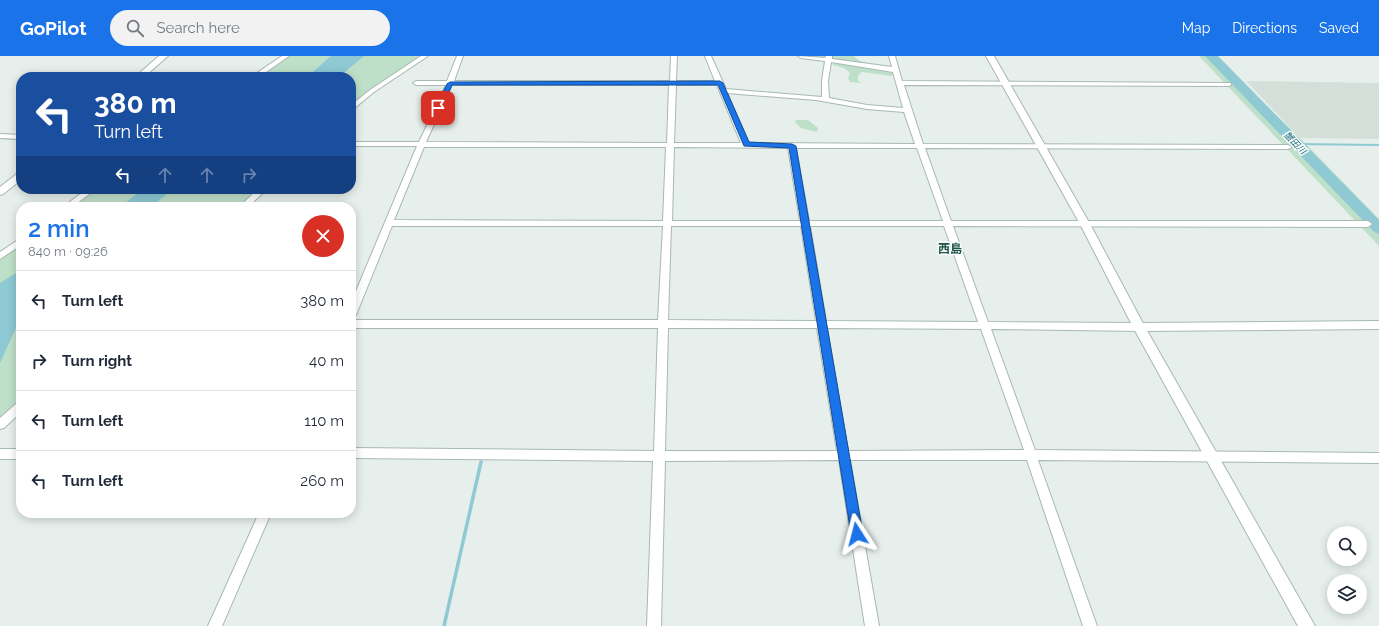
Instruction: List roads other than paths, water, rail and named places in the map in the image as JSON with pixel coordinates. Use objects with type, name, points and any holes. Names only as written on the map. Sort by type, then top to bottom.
[{"type":"street","points":[[145,72],[164,56]]},
{"type":"street","points":[[261,72],[285,56]]},
{"type":"street","points":[[356,105],[372,91],[424,56]]},
{"type":"street","points":[[356,303],[421,144],[450,84],[460,56]]},
{"type":"street","points":[[654,626],[658,456],[668,224],[668,171],[671,144],[674,56]]},
{"type":"street","points":[[708,56],[746,144]]},
{"type":"street","points":[[801,56],[829,57],[896,70]]},
{"type":"street","points":[[892,56],[906,110],[1031,455],[1090,626]]},
{"type":"street","points":[[990,56],[1085,224],[1139,327],[1306,626]]},
{"type":"street","points":[[826,100],[825,81],[829,57]]},
{"type":"street","points":[[416,83],[720,83]]},
{"type":"street","points":[[900,83],[1229,84]]},
{"type":"street","points":[[724,91],[826,100],[867,107],[906,110]]},
{"type":"street","points":[[0,136],[16,137]]},
{"type":"street","points":[[356,144],[746,144],[792,146],[1288,147]]},
{"type":"street","points":[[792,146],[872,626]]},
{"type":"street","points":[[0,192],[16,179]]},
{"type":"street","points":[[74,202],[85,194]]},
{"type":"street","points":[[249,202],[257,194]]},
{"type":"street","points":[[389,223],[1368,224]]},
{"type":"street","points":[[0,256],[16,245]]},
{"type":"street","points":[[356,324],[1139,327],[1379,325]]},
{"type":"street","points":[[0,425],[16,411]]},
{"type":"street","points":[[356,453],[845,457],[1031,455],[1379,458]]},
{"type":"street","points":[[0,454],[16,454]]},
{"type":"street","points":[[215,626],[263,518]]},
{"type":"water","points":[[331,56],[364,56],[345,72],[313,72]]},
{"type":"water","points":[[137,194],[167,194],[157,202],[126,202]]},
{"type":"water","points":[[16,273],[16,328],[0,363],[0,283]]},
{"type":"waterway","name":"蟹田川","points":[[1211,56],[1379,229]]},
{"type":"waterway","points":[[0,138],[16,139]]},
{"type":"waterway","points":[[1295,144],[1379,145]]},
{"type":"waterway","points":[[444,626],[481,462]]},
{"type":"district","name":"西島","points":[[950,249]]}]
